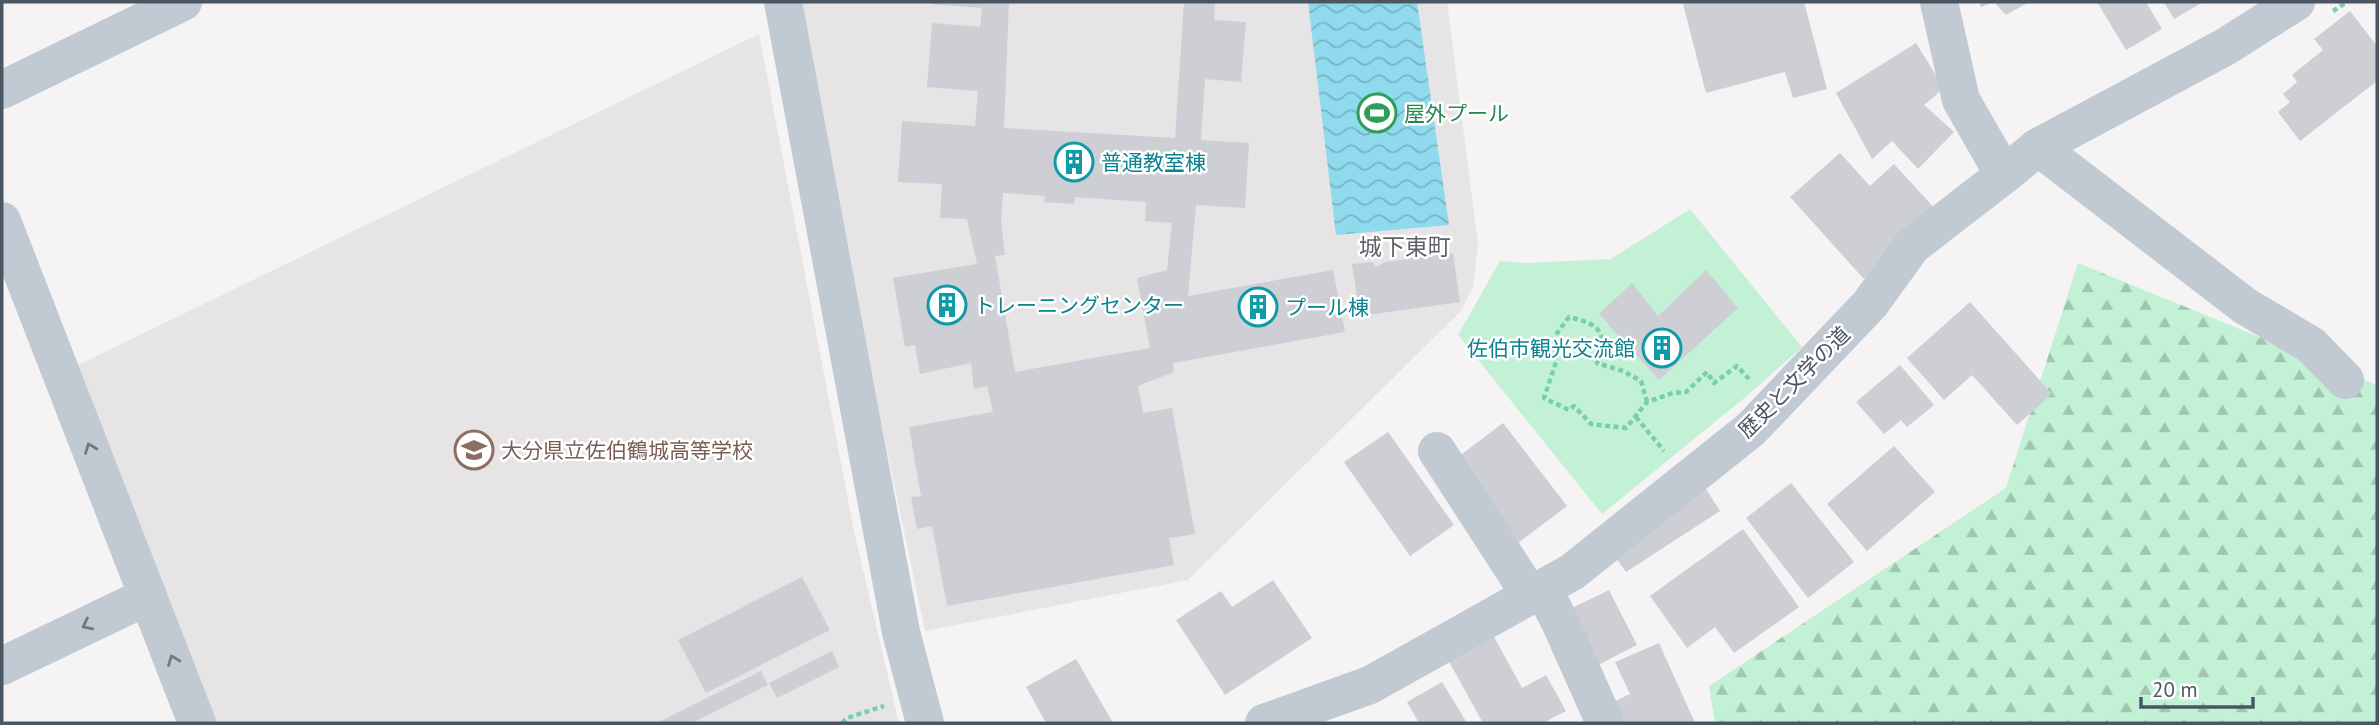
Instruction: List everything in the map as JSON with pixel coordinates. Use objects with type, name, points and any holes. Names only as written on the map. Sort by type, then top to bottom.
[{"type":"street","points":[[2,90],[183,2]]},
{"type":"street","points":[[783,2],[901,632],[925,723]]},
{"type":"street","points":[[1939,2],[1961,100],[2004,175]]},
{"type":"street","name":"歴史と文学の道","points":[[1264,723],[1370,685],[1572,572],[1751,429],[1870,304],[1912,246],[2038,147],[2225,47],[2296,2]]},
{"type":"street","points":[[2038,147],[2245,306],[2311,345],[2345,380]]},
{"type":"street","points":[[2,221],[197,723]]},
{"type":"street","points":[[1437,452],[1560,622],[1605,723]]},
{"type":"street","points":[[2,667],[148,596]]},
{"type":"path","points":[[1647,402],[1641,381],[1623,371],[1597,363],[1602,349],[1602,335],[1591,322],[1569,317],[1553,337],[1556,362],[1544,398],[1569,410],[1574,406],[1591,424],[1626,428],[1647,402],[1686,391],[1707,372],[1714,383],[1737,366],[1774,405]]},
{"type":"path","points":[[1636,416],[1668,457]]},
{"type":"shaded area","points":[[793,2],[1447,2],[1478,244],[1473,287],[1461,311],[1188,580],[925,631]]},
{"type":"shaded area","name":"大分県立佐伯鶴城高等学校","points":[[759,34],[855,536],[899,723],[214,723],[78,365]]},
{"type":"green space","points":[[1690,209],[1802,347],[1748,395],[1602,514],[1458,335],[1500,261],[1526,263],[1611,259]]},
{"type":"green space","points":[[2078,263],[2377,385],[2377,723],[1715,723],[1709,686],[2006,488]]},
{"type":"water","name":"屋外プール","points":[[1308,2],[1417,2],[1449,225],[1336,235]]},
{"type":"building","points":[[1009,2],[1004,128],[1175,138],[1184,2],[1215,2],[1214,20],[1246,22],[1241,82],[1205,79],[1201,140],[1249,143],[1245,208],[1196,205],[1188,296],[1333,270],[1345,332],[1173,363],[1174,372],[1138,386],[1143,413],[1172,408],[1195,534],[1169,538],[1174,565],[947,606],[932,526],[917,529],[911,497],[921,496],[909,427],[993,412],[987,386],[974,389],[971,363],[920,374],[915,345],[905,347],[893,278],[977,264],[967,219],[940,218],[942,184],[898,182],[902,121],[975,126],[978,91],[927,87],[932,23],[980,27],[982,8],[930,4]],"holes":[[[1003,193],[1045,196],[1044,202],[1074,204],[1075,197],[1146,202],[1145,221],[1172,223],[1167,270],[1137,278],[1150,348],[1015,372],[995,256],[1005,255],[1001,221]]]},
{"type":"building","points":[[1804,2],[1827,89],[1793,98],[1785,72],[1706,93],[1683,4]]},
{"type":"building","points":[[1979,2],[1994,2],[1981,7]]},
{"type":"building","points":[[1994,2],[2029,2],[2006,15]]},
{"type":"building","points":[[2097,2],[2146,2],[2162,29],[2126,50]]},
{"type":"building","points":[[2164,2],[2203,2],[2174,19]]},
{"type":"building","points":[[2350,11],[2377,46],[2377,81],[2300,141],[2278,112],[2290,102],[2283,94],[2297,82],[2292,75],[2323,50],[2314,39]]},
{"type":"building","points":[[1916,43],[1944,88],[1924,105],[1954,132],[1918,169],[1892,141],[1872,159],[1836,93]]},
{"type":"building","points":[[1840,153],[1870,186],[1894,164],[1938,212],[1864,279],[1790,197]]},
{"type":"building","points":[[1453,253],[1460,302],[1360,316],[1352,264],[1373,262],[1376,267],[1385,262]]},
{"type":"building","name":"佐伯市観光交流館","points":[[1706,270],[1738,308],[1659,380],[1599,314],[1632,283],[1658,316]]},
{"type":"building","points":[[1970,302],[2052,394],[2017,425],[1972,375],[1944,400],[1907,358]]},
{"type":"building","points":[[1900,365],[1934,405],[1907,427],[1901,420],[1884,434],[1856,402]]},
{"type":"building","points":[[1503,423],[1567,506],[1518,543],[1454,460]]},
{"type":"building","points":[[1388,432],[1454,525],[1410,556],[1344,462]]},
{"type":"building","points":[[1894,446],[1935,492],[1867,551],[1827,504]]},
{"type":"building","points":[[1791,483],[1854,562],[1808,598],[1746,518]]},
{"type":"building","points":[[1704,486],[1720,511],[1626,572],[1609,548]]},
{"type":"building","points":[[1743,529],[1799,607],[1734,653],[1715,627],[1687,648],[1650,596]]},
{"type":"building","points":[[802,577],[830,630],[706,693],[678,640]]},
{"type":"building","points":[[1273,580],[1312,638],[1225,695],[1176,620],[1221,591],[1232,607]]},
{"type":"building","points":[[1609,590],[1637,645],[1592,668],[1564,612]]},
{"type":"building","points":[[1492,633],[1522,688],[1546,675],[1566,711],[1543,723],[1483,723],[1447,658]]},
{"type":"building","points":[[1659,643],[1695,723],[1618,723],[1609,704],[1630,694],[1615,662]]},
{"type":"building","points":[[832,651],[839,667],[777,698],[769,683]]},
{"type":"building","points":[[1076,659],[1113,723],[1046,723],[1026,687]]},
{"type":"building","points":[[761,671],[768,685],[692,723],[657,723]]},
{"type":"building","points":[[1442,682],[1467,723],[1419,723],[1407,702]]},
{"type":"place","name":"屋外プール","points":[[1377,113]]},
{"type":"place","name":"普通教室棟","points":[[1074,162]]},
{"type":"place","name":"トレーニングセンター","points":[[947,305]]},
{"type":"place","name":"プール棟","points":[[1258,307]]},
{"type":"place","name":"佐伯市観光交流館","points":[[1662,348]]},
{"type":"place","name":"大分県立佐伯鶴城高等学校","points":[[474,450]]},
{"type":"district","name":"城下東町","points":[[1405,246]]}]
